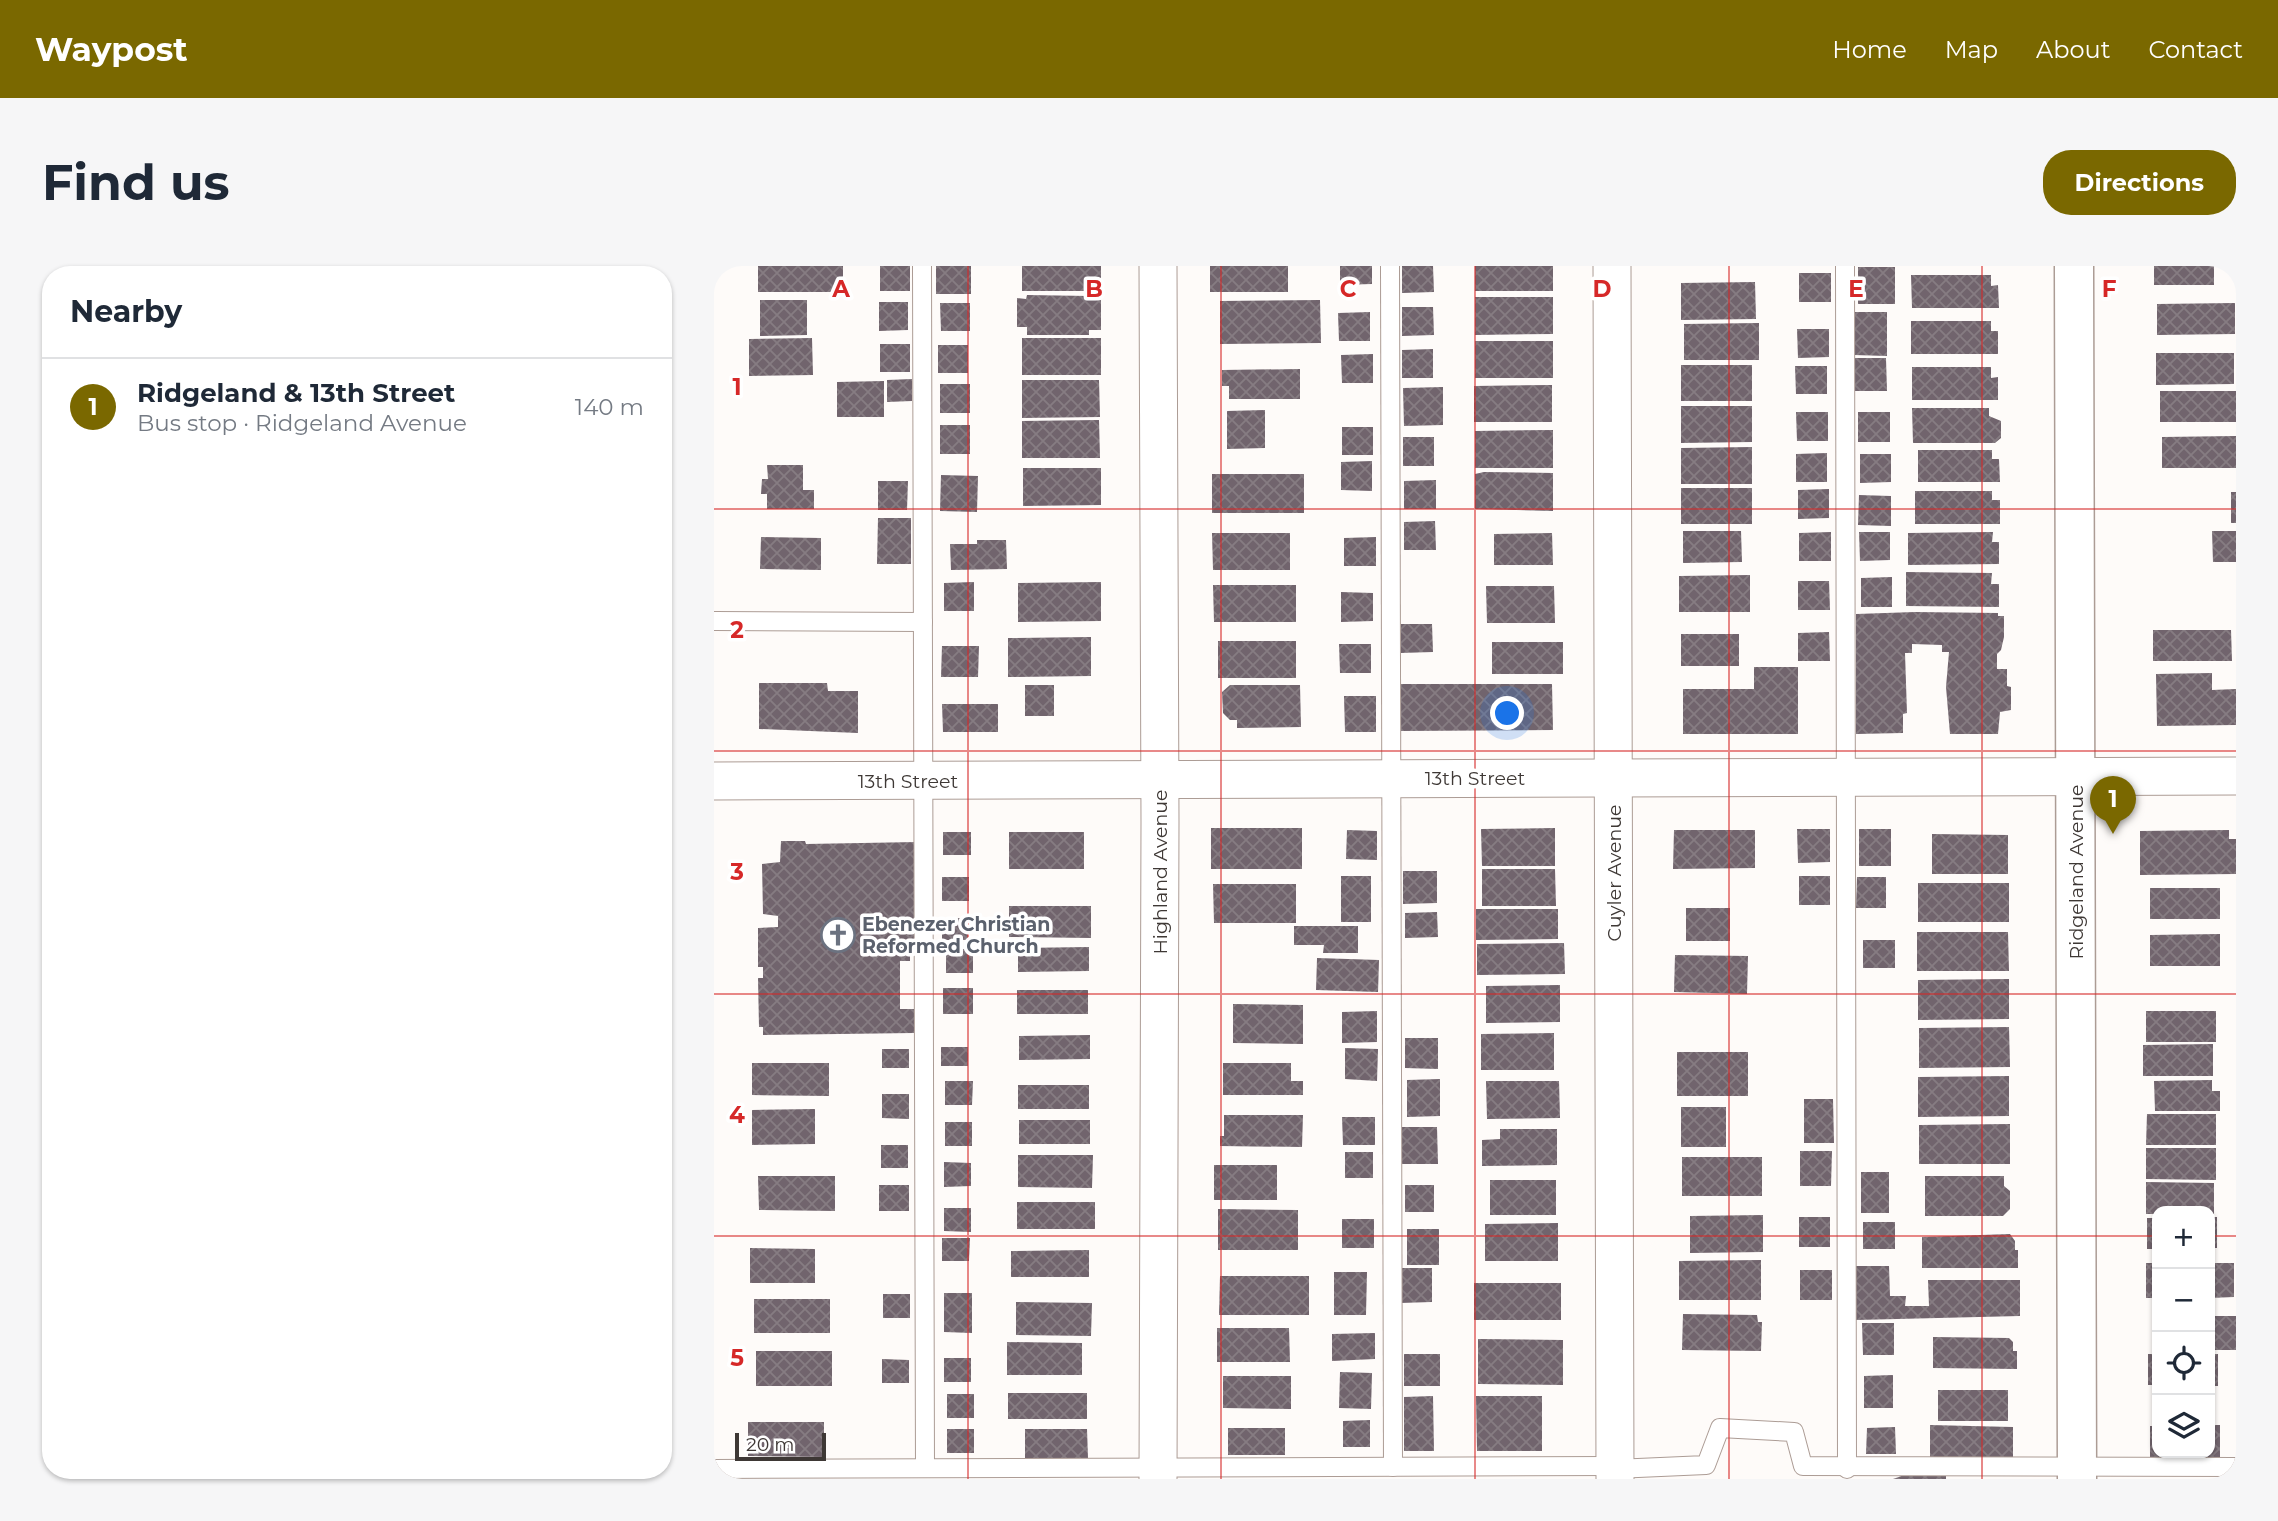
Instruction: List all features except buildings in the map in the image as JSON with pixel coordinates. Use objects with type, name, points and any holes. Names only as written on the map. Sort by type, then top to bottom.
[{"type":"street","name":"Highland Avenue","points":[[1158,266],[1158,1473]]},
{"type":"street","name":"Cuyler Avenue","points":[[1612,266],[1615,1471]]},
{"type":"street","name":"Ridgeland Avenue","points":[[2074,266],[2077,1473]]},
{"type":"street","name":"13th Street","points":[[714,781],[2236,776]]},
{"type":"lane","points":[[922,266],[925,1468]]},
{"type":"lane","points":[[1390,266],[1393,1467]]},
{"type":"lane","points":[[1845,266],[1847,1469]]},
{"type":"lane","points":[[714,621],[923,622]]},
{"type":"lane","points":[[714,1469],[925,1468],[1158,1473],[1393,1467],[1615,1471],[1706,1465],[1720,1428],[1794,1432],[1803,1466],[2077,1473],[2236,1467]]},
{"type":"place","name":"Ridgeland & 13th Street","points":[[2113,834]]},
{"type":"place","name":"Ebenezer Christian Reformed Church","points":[[838,935]]}]
